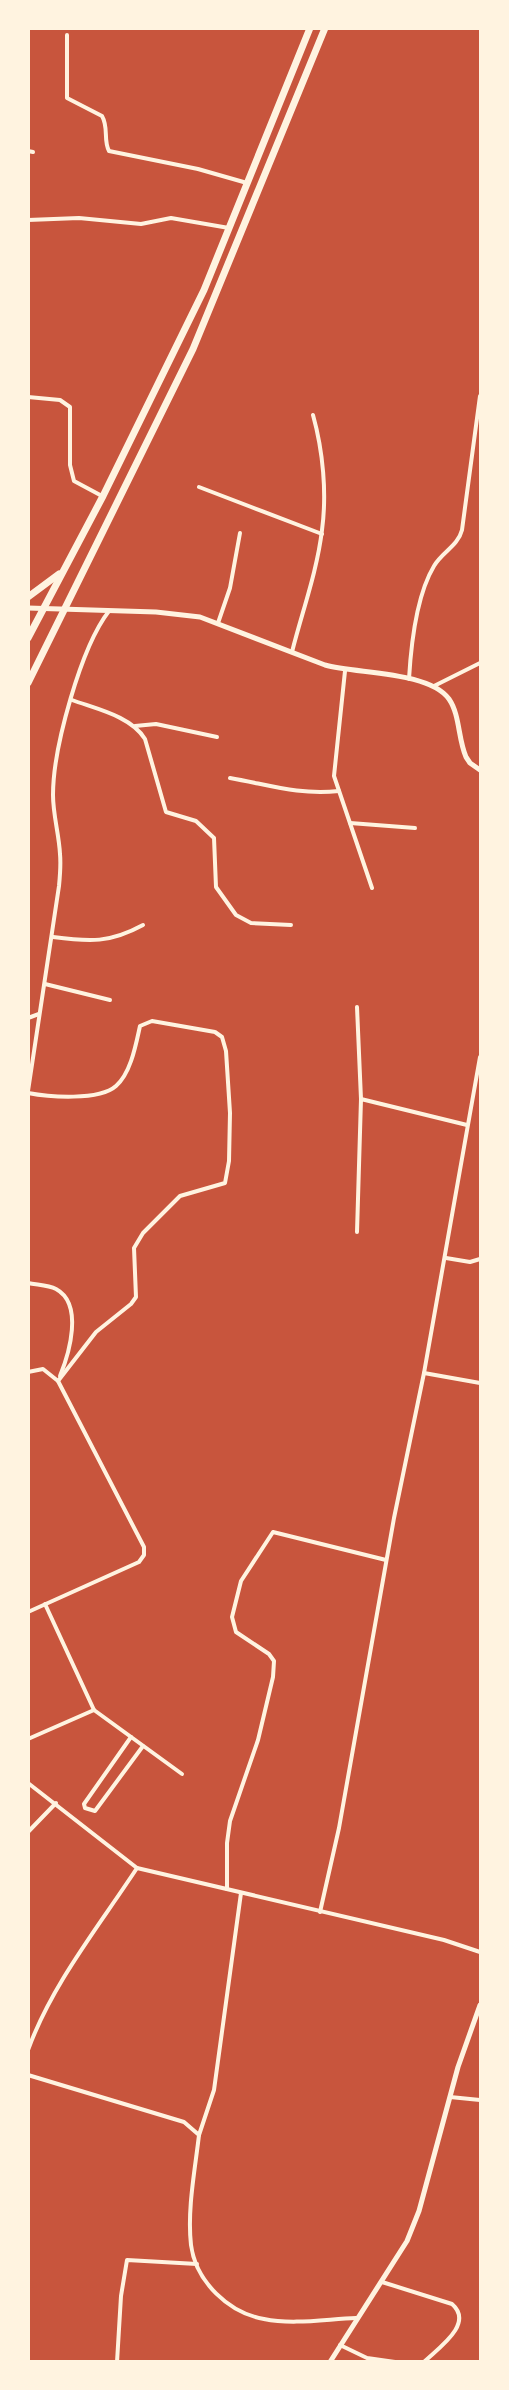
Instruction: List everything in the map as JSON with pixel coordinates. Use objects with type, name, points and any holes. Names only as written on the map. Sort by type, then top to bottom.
[{"type":"highway","points":[[28,638],[103,496],[204,290],[310,28]]},
{"type":"highway","points":[[28,683],[193,349],[325,28]]},
{"type":"highway","points":[[28,597],[63,570]]},
{"type":"street","points":[[67,35],[67,98],[102,116],[107,129],[106,141],[109,152],[198,169],[248,183]]},
{"type":"street","points":[[28,220],[79,218],[141,224],[171,218],[230,228]]},
{"type":"street","points":[[409,679],[416,618],[431,571],[437,561],[457,541],[462,530],[480,396]]},
{"type":"street","points":[[28,397],[60,400],[70,407],[70,465],[74,481],[103,496]]},
{"type":"street","points":[[292,654],[322,534],[321,448],[314,415]]},
{"type":"street","points":[[199,487],[322,534]]},
{"type":"street","points":[[218,622],[230,588],[240,533]]},
{"type":"street","points":[[28,608],[181,614],[218,622],[292,654],[345,671],[409,679],[434,686],[449,699],[466,757],[480,770]]},
{"type":"street","points":[[58,1381],[96,1332],[131,1304],[136,1297],[134,1248],[143,1233],[180,1196],[225,1183],[229,1161],[230,1113],[226,1051],[222,1037],[215,1032],[152,1021],[140,1026],[134,1051],[116,1086],[105,1092],[65,1097],[28,1092],[53,937],[60,853],[53,813],[53,791],[59,740],[94,635],[110,611]]},
{"type":"street","points":[[434,686],[480,663]]},
{"type":"street","points":[[345,671],[335,747],[334,776],[372,888]]},
{"type":"street","points":[[72,700],[134,726],[156,724],[217,737]]},
{"type":"street","points":[[134,726],[145,740],[166,812],[196,821],[214,838],[216,887],[236,915],[251,923],[291,925]]},
{"type":"street","points":[[230,778],[310,794],[339,791]]},
{"type":"street","points":[[350,823],[416,828]]},
{"type":"street","points":[[53,937],[87,942],[120,938],[143,925]]},
{"type":"street","points":[[45,984],[110,1000]]},
{"type":"street","points":[[357,1007],[362,1099],[357,1232]]},
{"type":"street","points":[[28,1018],[39,1014]]},
{"type":"street","points":[[320,1912],[339,1828],[386,1560],[446,1258],[480,1057]]},
{"type":"street","points":[[362,1099],[467,1125]]},
{"type":"street","points":[[446,1258],[470,1262],[480,1259]]},
{"type":"street","points":[[28,1283],[57,1290],[66,1299],[72,1320],[70,1350],[58,1381]]},
{"type":"street","points":[[28,1372],[43,1369],[58,1381],[144,1547],[144,1555],[139,1562],[28,1612]]},
{"type":"street","points":[[424,1373],[480,1383]]},
{"type":"street","points":[[227,1889],[226,1843],[230,1821],[258,1740],[274,1661],[269,1654],[244,1639],[233,1627],[232,1617],[241,1581],[273,1532],[386,1560]]},
{"type":"street","points":[[45,1604],[94,1710],[182,1774]]},
{"type":"street","points":[[28,1739],[94,1710]]},
{"type":"street","points":[[131,1737],[84,1804],[85,1808],[95,1811],[143,1746]]},
{"type":"street","points":[[28,1783],[137,1868],[444,1940],[480,1952]]},
{"type":"street","points":[[28,1832],[56,1803]]},
{"type":"street","points":[[28,2050],[36,2030],[72,1966],[137,1868]]},
{"type":"street","points":[[241,1893],[214,2090],[199,2135],[191,2245],[197,2264],[218,2296],[231,2307],[253,2316],[279,2321],[356,2318]]},
{"type":"street","points":[[330,2361],[356,2318],[382,2282],[414,2226],[450,2097],[480,2006]]},
{"type":"street","points":[[28,2075],[184,2122],[199,2135]]},
{"type":"street","points":[[450,2097],[480,2100]]},
{"type":"street","points":[[117,2361],[121,2296],[127,2260],[197,2264]]},
{"type":"street","points":[[382,2282],[452,2304],[457,2308],[459,2321],[454,2333],[424,2361]]},
{"type":"street","points":[[339,2344],[367,2358],[395,2361]]}]
